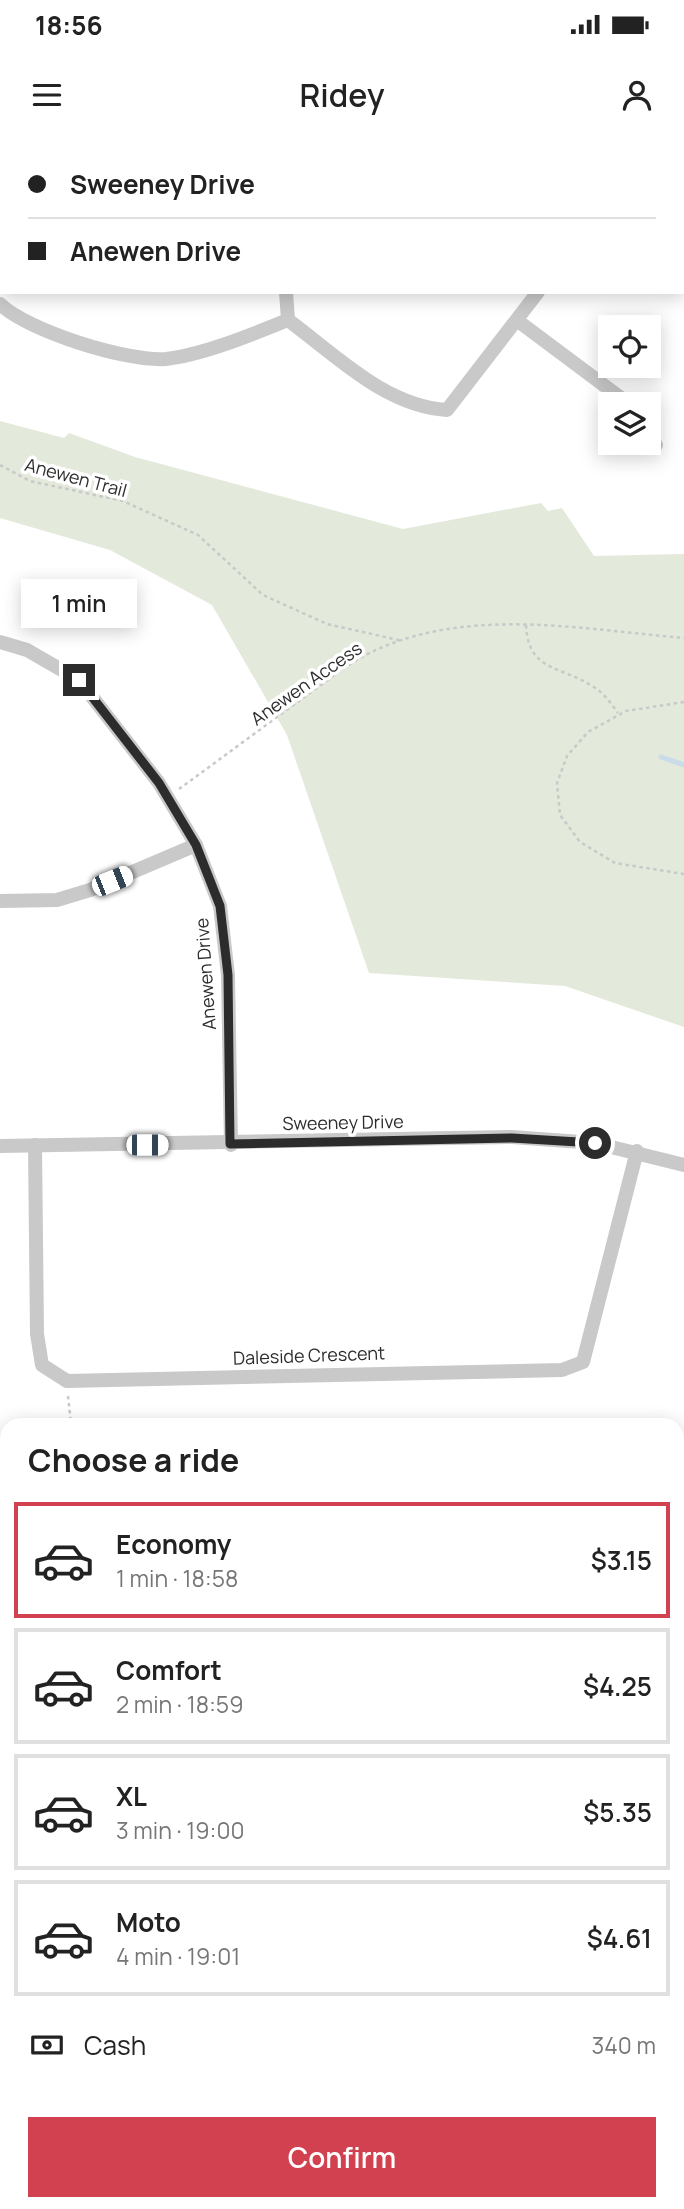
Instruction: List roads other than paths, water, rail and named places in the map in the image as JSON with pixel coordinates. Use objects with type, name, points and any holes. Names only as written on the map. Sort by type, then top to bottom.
[{"type":"street","points":[[286,294],[288,320],[393,397],[426,409],[447,410],[537,294]]},
{"type":"street","points":[[0,304],[47,332],[100,349],[165,359],[242,339],[288,320]]},
{"type":"street","points":[[518,321],[613,392]]},
{"type":"street","name":"Anewen Drive","points":[[0,642],[27,650],[79,680],[167,797],[196,845],[220,906],[228,975],[230,1144]]},
{"type":"street","points":[[0,901],[57,900],[90,890],[196,845]]},
{"type":"street","name":"Sweeney Drive","points":[[0,1146],[512,1138],[595,1143],[637,1151],[684,1165]]},
{"type":"street","name":"Daleside Crescent","points":[[35,1146],[37,1334],[42,1366],[67,1381],[562,1370],[583,1362],[637,1151]]},
{"type":"waterway","points":[[661,757],[684,765]]}]
